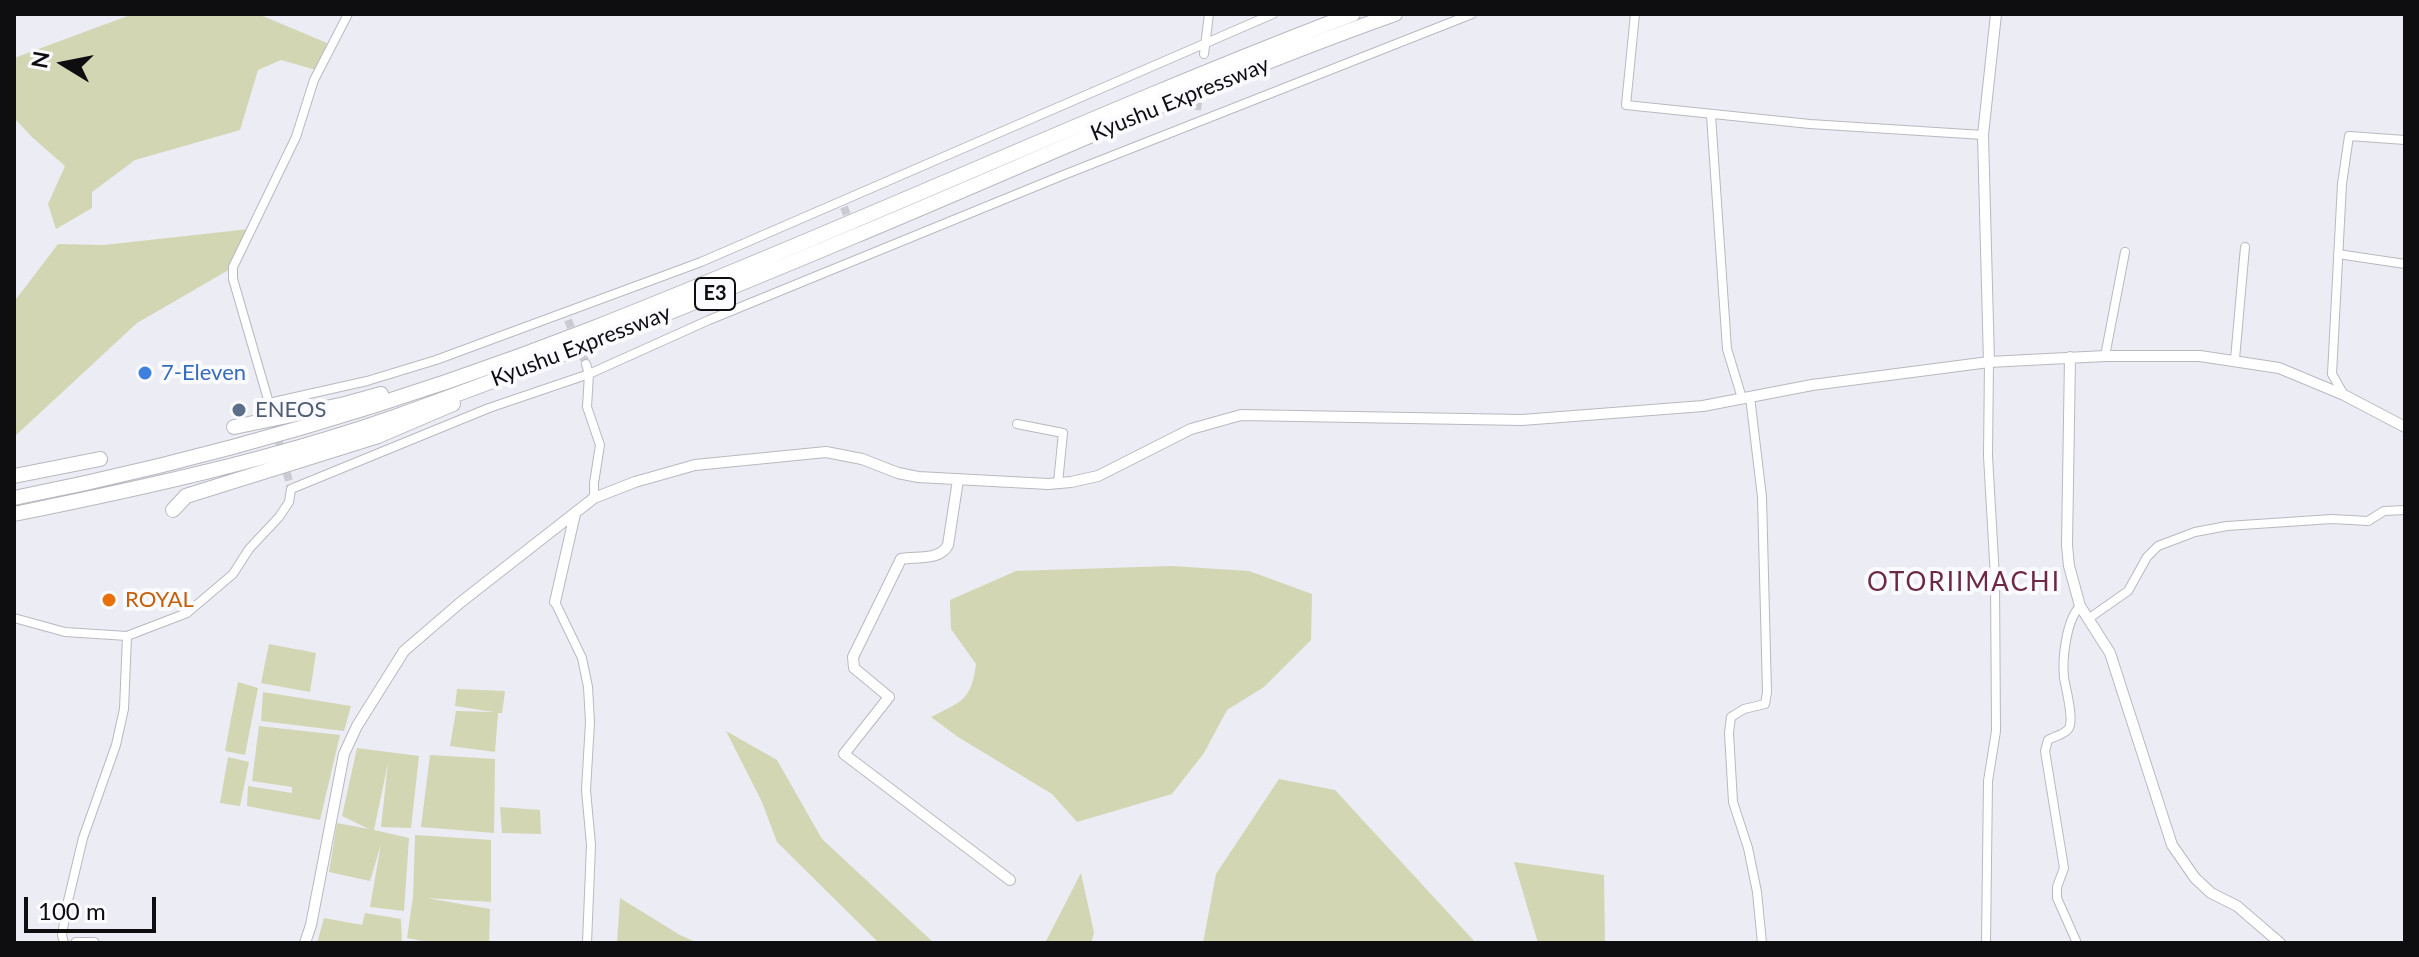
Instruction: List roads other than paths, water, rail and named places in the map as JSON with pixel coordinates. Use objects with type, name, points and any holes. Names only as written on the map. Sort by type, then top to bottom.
[{"type":"highway","name":"Kyushu Expressway","points":[[14,498],[158,467],[258,441],[368,408],[520,356],[693,288],[1135,101],[1353,14]]},
{"type":"highway","name":"Kyushu Expressway","points":[[14,514],[137,489],[390,418],[622,332],[1206,87],[1395,14]]},
{"type":"highway","points":[[173,510],[186,496],[378,436],[622,332]]},
{"type":"highway","points":[[234,427],[345,404],[520,356]]},
{"type":"highway","points":[[14,476],[100,459]]},
{"type":"street","points":[[348,14],[314,80],[296,137],[233,267],[233,279],[269,403],[367,381],[566,316],[842,204],[1045,111],[1205,49],[1273,14]]},
{"type":"street","points":[[1205,49],[1209,14]]},
{"type":"street","points":[[14,618],[65,632],[127,636],[187,613],[233,574],[249,549],[279,517],[289,502],[291,489],[695,326],[864,253],[1472,14]]},
{"type":"street","points":[[1635,14],[1626,105],[1810,124],[1983,135]]},
{"type":"street","points":[[1986,943],[1988,781],[1996,731],[1983,135],[1996,14]]},
{"type":"street","points":[[1197,110],[1197,122]]},
{"type":"street","points":[[1711,115],[1727,349],[1746,398],[1764,524],[1765,704],[1744,709],[1731,717],[1729,733],[1733,802],[1748,848],[1757,892],[1762,943]]},
{"type":"street","points":[[2344,395],[2332,374],[2342,184],[2349,136],[2405,140]]},
{"type":"street","points":[[2235,359],[2245,247]]},
{"type":"street","points":[[2105,356],[2125,252]]},
{"type":"street","points":[[2338,254],[2405,264]]},
{"type":"street","points":[[305,943],[344,754],[364,714],[404,651],[594,498],[635,482],[695,465],[826,452],[862,459],[918,477],[1058,483],[1098,476],[1191,429],[1232,416],[1265,414],[1522,420],[1703,406],[1812,385],[1989,362],[2105,356],[2235,359],[2297,373],[2405,427]]},
{"type":"street","points":[[2070,357],[2067,545],[2069,566],[2080,606],[2110,653],[2172,845],[2195,878],[2211,893],[2237,906],[2280,943]]},
{"type":"street","points":[[588,369],[587,407],[600,445],[594,498]]},
{"type":"street","points":[[1017,424],[1063,433],[1058,483]]},
{"type":"street","points":[[958,480],[948,545],[944,552],[901,559],[853,657],[854,668],[889,697],[844,754],[1010,880]]},
{"type":"street","points":[[2088,619],[2128,591],[2147,557],[2158,546],[2175,539],[2227,526],[2332,519],[2368,521],[2384,511],[2405,510]]},
{"type":"street","points":[[575,514],[555,602],[582,658],[588,687],[590,722],[586,790],[591,861],[587,943]]},
{"type":"street","points":[[2077,943],[2057,898],[2057,887],[2064,868],[2045,751],[2048,740],[2065,732],[2071,722],[2064,662],[2076,610],[2080,606]]},
{"type":"street","points":[[64,943],[62,935],[67,905],[83,838],[116,745],[124,709],[127,636]]},
{"type":"street","points":[[76,943],[94,943]]},
{"type":"tunnel","points":[[1197,110],[1200,87]]},
{"type":"tunnel","points":[[844,207],[850,223]]},
{"type":"tunnel","points":[[568,320],[586,364]]},
{"type":"tunnel","points":[[269,403],[291,489]]},
{"type":"place","name":"7-Eleven","points":[[145,373]]},
{"type":"place","name":"ENEOS","points":[[239,410]]},
{"type":"place","name":"ROYAL","points":[[109,600]]},
{"type":"district","name":"OTORIIMACHI","points":[[1964,583]]}]
